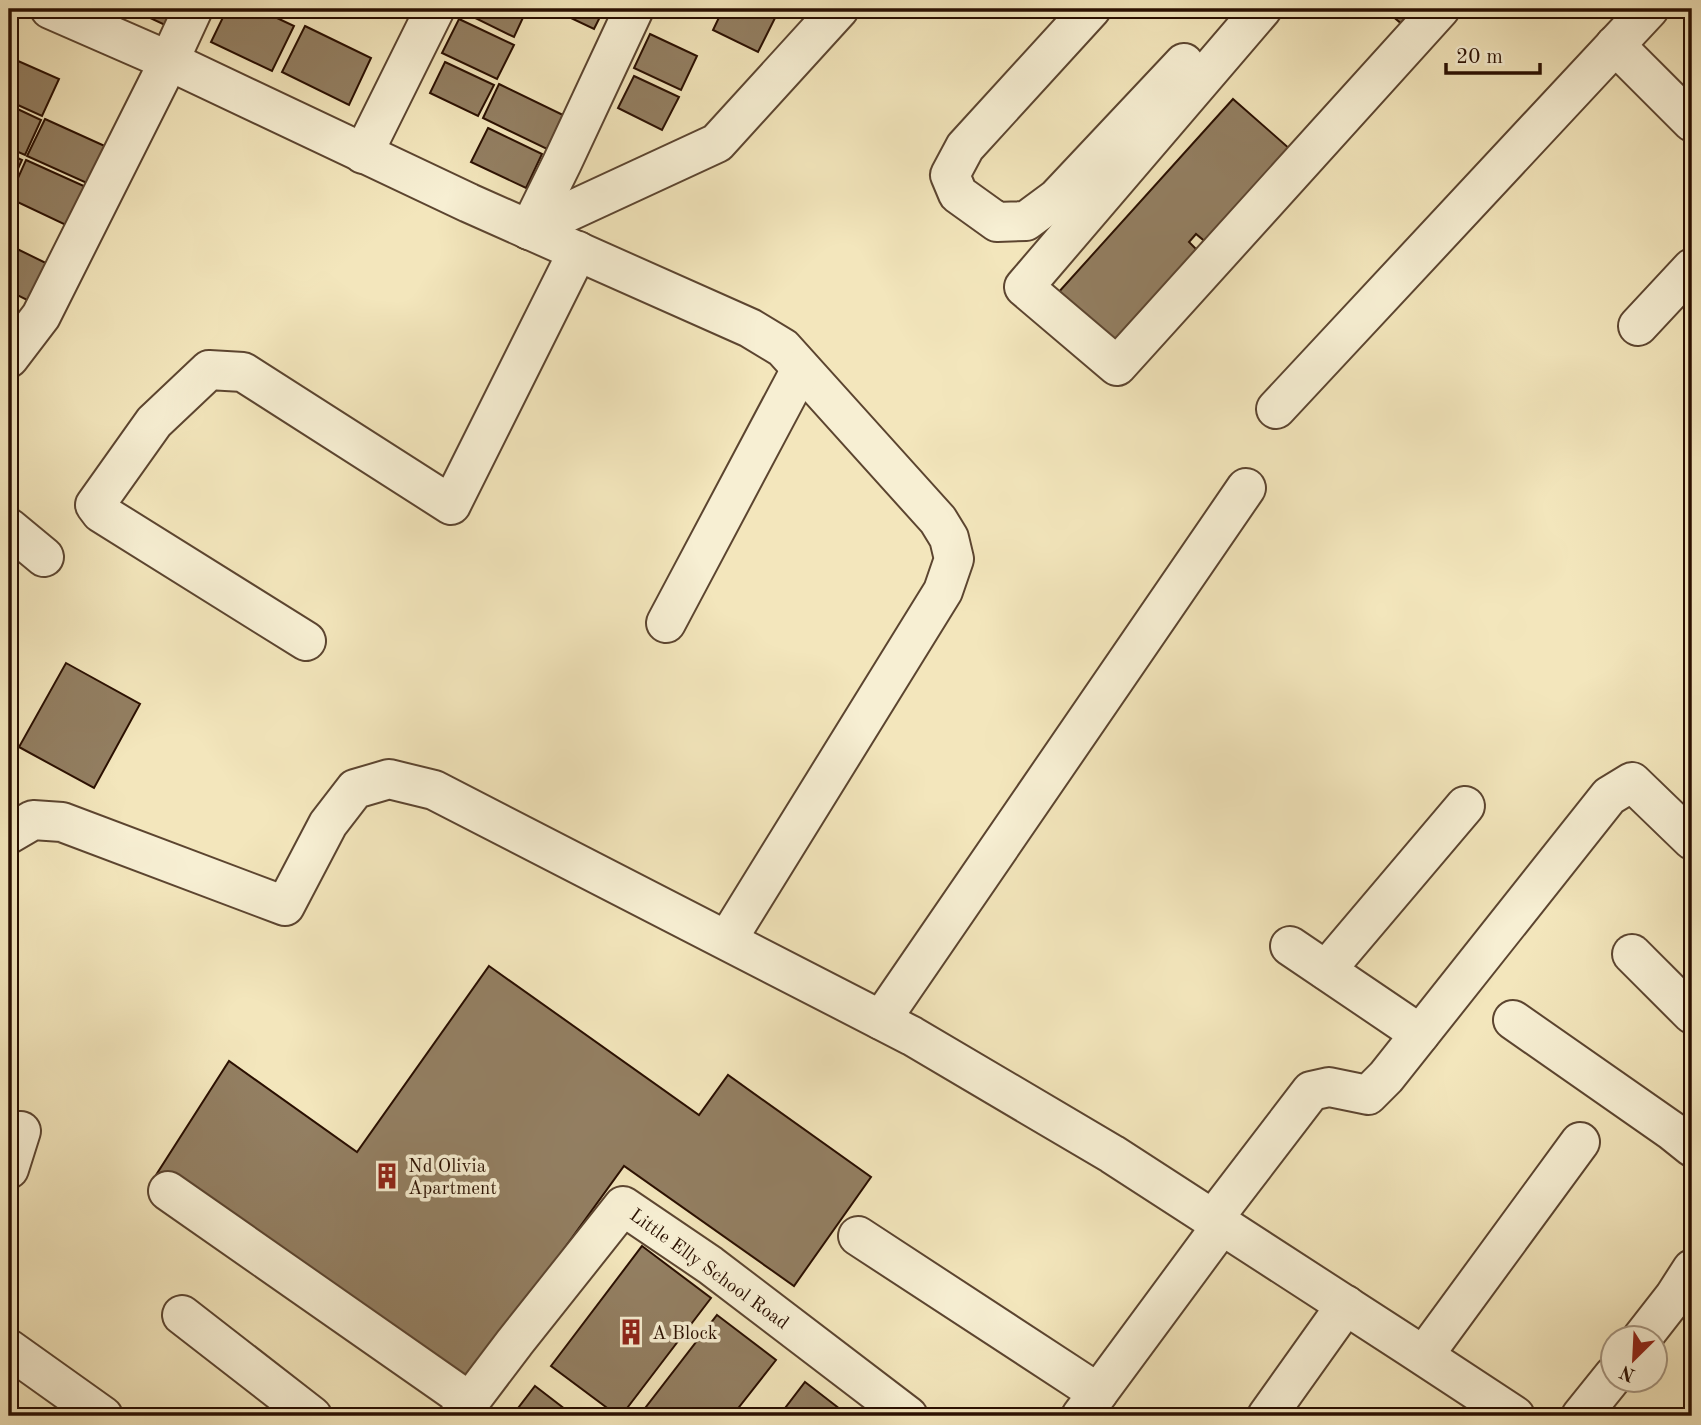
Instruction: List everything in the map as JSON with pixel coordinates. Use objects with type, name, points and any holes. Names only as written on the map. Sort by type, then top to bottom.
[{"type":"street","points":[[50,9],[169,61],[529,230],[750,328],[783,348],[938,520],[949,538],[954,559],[943,591],[727,940]]},
{"type":"street","points":[[9,358],[41,316],[193,9]]},
{"type":"street","points":[[363,154],[435,9]]},
{"type":"street","points":[[529,230],[634,9]]},
{"type":"street","points":[[529,230],[717,143],[839,9]]},
{"type":"street","points":[[1091,9],[965,146],[950,175],[958,194],[997,222],[1026,221],[1057,198],[1231,9]]},
{"type":"street","points":[[1262,9],[1024,287],[1117,366],[1440,9]]},
{"type":"street","points":[[1276,409],[1649,9]]},
{"type":"street","points":[[1615,45],[1686,104]]},
{"type":"street","points":[[306,641],[101,513],[95,505],[154,422],[209,370],[243,372],[451,505],[578,251]]},
{"type":"street","points":[[1638,326],[1692,268]]},
{"type":"street","points":[[666,623],[801,369]]},
{"type":"street","points":[[881,1020],[1246,488]]},
{"type":"street","points":[[9,528],[44,557]]},
{"type":"street","points":[[9,834],[33,820],[62,822],[285,906],[328,824],[355,789],[389,779],[434,790],[912,1036],[1112,1154],[1515,1416]]},
{"type":"street","points":[[858,1236],[1089,1405],[1311,1091],[1329,1087],[1367,1095],[1386,1077],[1609,796],[1632,782],[1692,840]]},
{"type":"street","points":[[1326,970],[1465,806]]},
{"type":"street","points":[[1290,946],[1420,1034]]},
{"type":"street","points":[[1632,954],[1692,1014]]},
{"type":"street","points":[[1513,1020],[1672,1130],[1692,1147]]},
{"type":"street","points":[[9,1169],[21,1131]]},
{"type":"street","points":[[1424,1355],[1580,1142]]},
{"type":"street","points":[[168,1191],[464,1409]]},
{"type":"street","name":"Little Elly School Road","points":[[464,1409],[623,1206],[710,1265],[908,1416]]},
{"type":"street","points":[[1653,1324],[1692,1269]]},
{"type":"street","points":[[1267,1416],[1346,1305]]},
{"type":"street","points":[[182,1315],[312,1416]]},
{"type":"street","points":[[9,1349],[103,1416]]},
{"type":"street","points":[[1581,1416],[1600,1392]]},
{"type":"building","points":[[131,9],[173,9],[165,25]]},
{"type":"building","points":[[227,9],[258,9],[294,26],[272,71],[211,42]]},
{"type":"building","points":[[464,9],[527,9],[514,37],[463,12]]},
{"type":"building","points":[[552,9],[604,9],[594,29]]},
{"type":"building","points":[[723,9],[765,9],[777,14],[758,52],[713,30]]},
{"type":"building","points":[[1384,9],[1418,9],[1403,25]]},
{"type":"building","points":[[459,19],[514,45],[497,79],[442,53]]},
{"type":"building","points":[[305,26],[371,58],[349,105],[282,72]]},
{"type":"building","points":[[650,34],[697,56],[681,90],[634,68]]},
{"type":"building","points":[[9,57],[59,79],[42,116],[9,101]]},
{"type":"building","points":[[445,62],[494,85],[478,116],[430,93]]},
{"type":"building","points":[[634,76],[679,97],[662,130],[618,108]]},
{"type":"building","points":[[499,84],[563,115],[547,149],[483,118]]},
{"type":"building","points":[[1233,99],[1291,150],[1208,244],[1196,234],[1189,242],[1198,251],[1113,344],[1057,294]]},
{"type":"building","points":[[9,105],[41,120],[25,155],[9,148]]},
{"type":"building","points":[[45,119],[107,147],[89,184],[27,156]]},
{"type":"building","points":[[488,128],[542,154],[526,188],[471,162]]},
{"type":"building","points":[[9,154],[22,160],[9,188]]},
{"type":"building","points":[[26,160],[86,187],[68,226],[9,198]]},
{"type":"building","points":[[9,245],[52,266],[35,304],[9,291]]},
{"type":"building","points":[[66,663],[140,704],[94,788],[19,747]]},
{"type":"building","name":"Nd Olivia Apartment","points":[[489,966],[699,1115],[728,1075],[871,1177],[794,1286],[624,1166],[464,1387],[156,1175],[229,1061],[357,1152]]},
{"type":"building","name":"A Block","points":[[642,1246],[711,1298],[621,1416],[618,1416],[551,1366]]},
{"type":"building","points":[[717,1315],[776,1360],[732,1416],[639,1416]]},
{"type":"building","points":[[805,1382],[849,1416],[779,1416]]},
{"type":"building","points":[[535,1386],[574,1416],[512,1416]]},
{"type":"place","name":"Nd Olivia Apartment","points":[[387,1176]]},
{"type":"place","name":"A Block","points":[[631,1332]]}]
